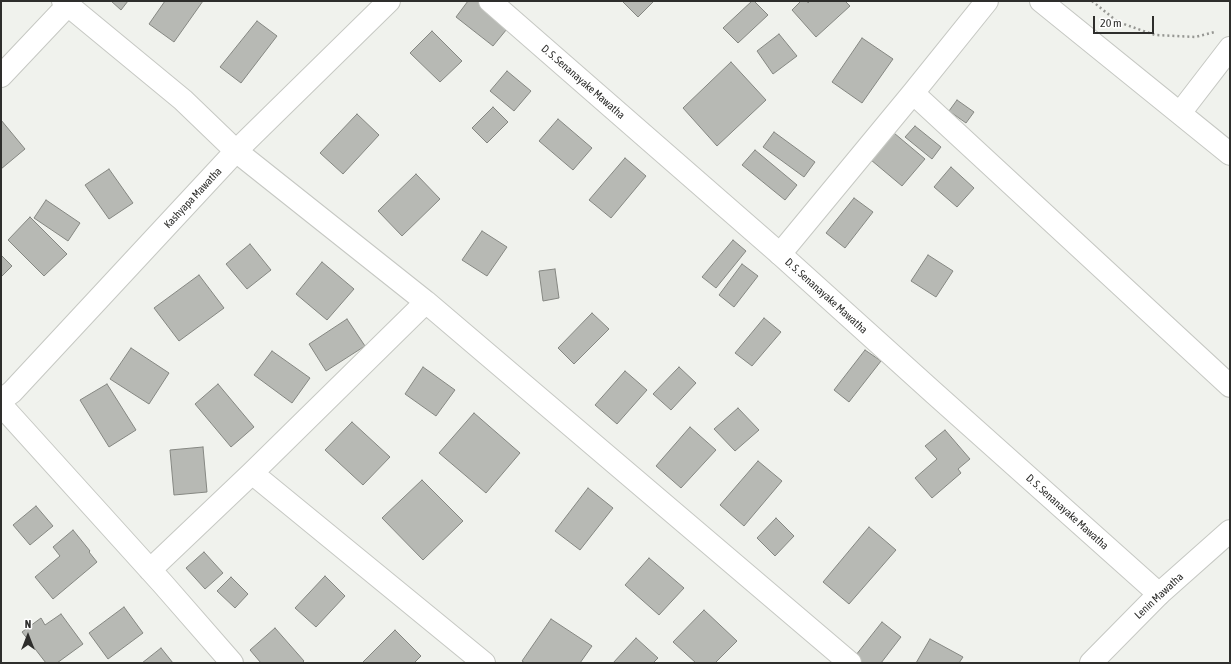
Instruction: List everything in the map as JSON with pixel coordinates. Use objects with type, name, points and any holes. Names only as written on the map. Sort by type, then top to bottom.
[{"type":"street","name":"Kashyapa Mawatha","points":[[1,400],[12,392],[236,151],[389,1]]},
{"type":"street","name":"D. S. Senanayake Mawatha","points":[[490,1],[780,254],[1159,594]]},
{"type":"street","points":[[780,254],[987,1]]},
{"type":"street","points":[[1041,1],[1230,154]]},
{"type":"street","points":[[1,76],[65,3],[183,100],[236,151],[426,302],[850,663]]},
{"type":"street","points":[[1180,113],[1230,48]]},
{"type":"street","points":[[913,93],[1230,386]]},
{"type":"street","points":[[150,570],[252,473],[426,302]]},
{"type":"street","points":[[1,405],[232,663]]},
{"type":"street","points":[[252,473],[484,663]]},
{"type":"street","name":"Lenin Mawatha","points":[[1091,663],[1159,594],[1230,531]]},
{"type":"path","points":[[1092,1],[1118,22],[1155,35],[1195,37],[1216,31]]},
{"type":"building","points":[[111,1],[128,1],[121,10]]},
{"type":"building","points":[[165,1],[203,1],[174,42],[149,24]]},
{"type":"building","points":[[468,1],[481,1],[511,24],[493,46],[456,17]]},
{"type":"building","points":[[622,1],[654,1],[638,17]]},
{"type":"building","points":[[752,1],[754,1],[768,15],[738,43],[723,28]]},
{"type":"building","points":[[801,1],[807,1],[808,3],[810,1],[845,1],[850,6],[816,37],[792,10]]},
{"type":"building","points":[[257,21],[277,36],[241,83],[220,67]]},
{"type":"building","points":[[432,31],[462,61],[440,82],[410,53]]},
{"type":"building","points":[[779,34],[797,56],[773,74],[757,51]]},
{"type":"building","points":[[862,38],[893,59],[862,103],[832,82]]},
{"type":"building","points":[[731,62],[766,100],[717,146],[683,108]]},
{"type":"building","points":[[507,71],[531,91],[514,111],[490,91]]},
{"type":"building","points":[[957,100],[974,112],[966,123],[949,111]]},
{"type":"building","points":[[493,107],[508,122],[487,143],[472,128]]},
{"type":"building","points":[[357,114],[379,135],[343,174],[320,153]]},
{"type":"building","points":[[558,119],[592,148],[573,170],[539,141]]},
{"type":"building","points":[[1,120],[25,149],[1,169]]},
{"type":"building","points":[[915,126],[941,147],[932,159],[905,137]]},
{"type":"building","points":[[774,132],[815,162],[804,177],[763,147]]},
{"type":"building","points":[[894,133],[925,159],[902,186],[871,160]]},
{"type":"building","points":[[755,150],[797,185],[785,200],[742,165]]},
{"type":"building","points":[[625,158],[646,176],[611,218],[589,200]]},
{"type":"building","points":[[951,167],[974,188],[957,207],[934,187]]},
{"type":"building","points":[[109,169],[133,203],[109,219],[85,185]]},
{"type":"building","points":[[416,174],[440,199],[402,236],[378,211]]},
{"type":"building","points":[[854,198],[873,212],[845,248],[826,233]]},
{"type":"building","points":[[46,200],[80,223],[68,241],[34,218]]},
{"type":"building","points":[[30,217],[67,254],[44,276],[8,240]]},
{"type":"building","points":[[482,231],[507,247],[487,276],[462,260]]},
{"type":"building","points":[[733,240],[746,251],[716,288],[702,277]]},
{"type":"building","points":[[250,244],[271,270],[247,289],[226,264]]},
{"type":"building","points":[[1,255],[12,266],[1,277]]},
{"type":"building","points":[[928,255],[953,271],[936,297],[911,281]]},
{"type":"building","points":[[322,262],[354,289],[327,320],[296,294]]},
{"type":"building","points":[[742,264],[758,276],[734,307],[719,295]]},
{"type":"building","points":[[555,269],[559,298],[543,301],[539,271]]},
{"type":"building","points":[[199,275],[224,308],[179,341],[154,308]]},
{"type":"building","points":[[592,313],[609,329],[574,364],[558,348]]},
{"type":"building","points":[[764,318],[781,332],[752,366],[735,353]]},
{"type":"building","points":[[347,319],[365,346],[326,371],[309,344]]},
{"type":"building","points":[[131,348],[169,373],[149,404],[110,379]]},
{"type":"building","points":[[865,350],[881,361],[849,402],[834,390]]},
{"type":"building","points":[[272,351],[310,378],[292,403],[254,375]]},
{"type":"building","points":[[423,367],[455,390],[436,416],[405,394]]},
{"type":"building","points":[[679,367],[696,383],[671,410],[653,394]]},
{"type":"building","points":[[625,371],[647,390],[617,424],[595,405]]},
{"type":"building","points":[[107,384],[136,430],[109,447],[80,400]]},
{"type":"building","points":[[218,384],[254,427],[231,447],[195,404]]},
{"type":"building","points":[[738,408],[759,430],[735,451],[714,429]]},
{"type":"building","points":[[474,413],[520,453],[486,493],[439,453]]},
{"type":"building","points":[[352,422],[390,457],[363,485],[325,450]]},
{"type":"building","points":[[690,427],[716,450],[681,488],[656,466]]},
{"type":"building","points":[[945,430],[970,459],[958,469],[961,473],[932,498],[915,478],[937,459],[925,446]]},
{"type":"building","points":[[203,447],[207,492],[174,495],[170,450]]},
{"type":"building","points":[[758,461],[782,481],[744,526],[720,505]]},
{"type":"building","points":[[422,480],[463,521],[423,560],[382,518]]},
{"type":"building","points":[[588,488],[613,508],[580,550],[555,531]]},
{"type":"building","points":[[36,506],[53,526],[30,545],[13,525]]},
{"type":"building","points":[[776,518],[794,536],[775,556],[757,538]]},
{"type":"building","points":[[869,527],[896,550],[849,604],[823,582]]},
{"type":"building","points":[[73,530],[97,562],[53,599],[35,577],[60,556],[53,547]]},
{"type":"building","points":[[204,552],[223,573],[205,589],[186,568]]},
{"type":"building","points":[[649,558],[684,588],[659,615],[625,585]]},
{"type":"building","points":[[325,576],[345,596],[316,627],[295,608]]},
{"type":"building","points":[[231,577],[248,594],[235,608],[217,591]]},
{"type":"building","points":[[124,607],[143,633],[108,659],[89,633]]},
{"type":"building","points":[[704,610],[737,641],[715,663],[696,663],[673,642]]},
{"type":"building","points":[[61,614],[83,644],[57,663],[46,663],[22,632],[41,618],[45,625]]},
{"type":"building","points":[[551,619],[592,646],[580,663],[525,663],[522,661]]},
{"type":"building","points":[[882,622],[901,637],[881,663],[857,663],[852,660]]},
{"type":"building","points":[[275,628],[304,661],[302,663],[261,663],[250,650]]},
{"type":"building","points":[[395,630],[421,656],[414,663],[362,663]]},
{"type":"building","points":[[636,638],[658,658],[653,663],[613,663]]},
{"type":"building","points":[[930,639],[963,657],[959,663],[916,663]]},
{"type":"building","points":[[161,648],[173,663],[142,663]]}]
